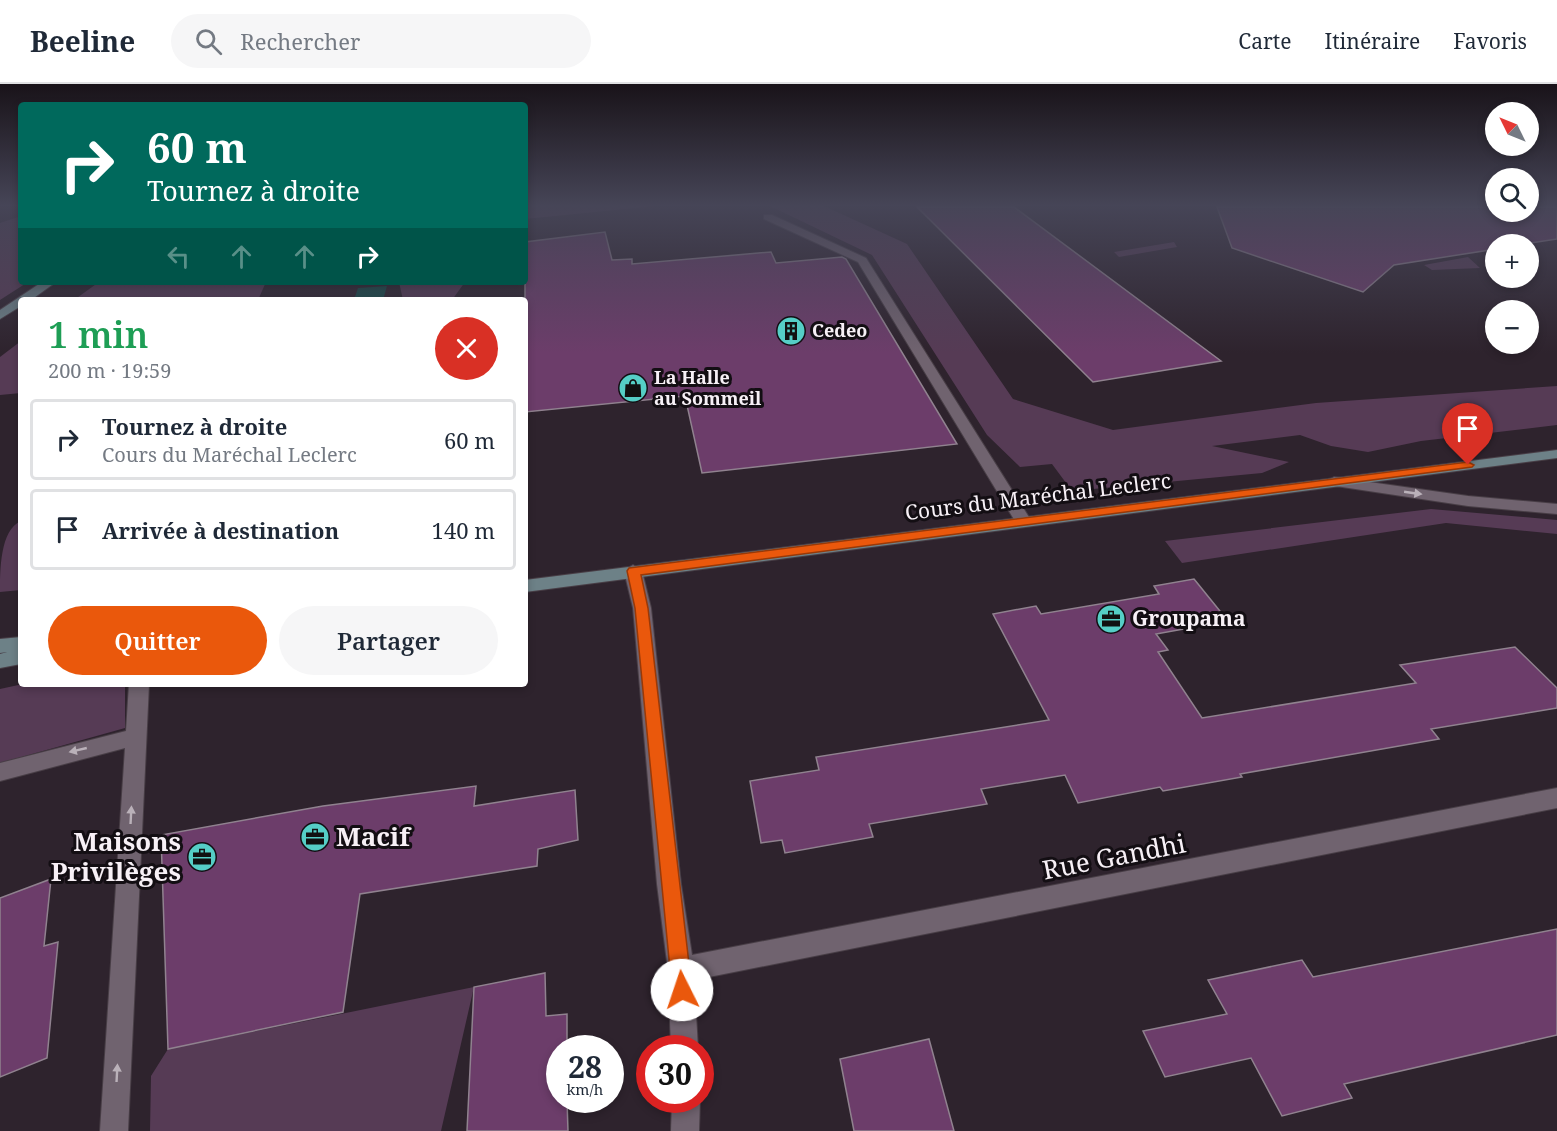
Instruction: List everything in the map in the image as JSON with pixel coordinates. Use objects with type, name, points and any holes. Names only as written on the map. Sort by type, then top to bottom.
[{"type":"main road","points":[[28,297],[46,285]]},
{"type":"main road","points":[[0,315],[18,304]]},
{"type":"main road","name":"Cours du Maréchal Leclerc","points":[[528,586],[1557,454]]},
{"type":"main road","points":[[0,646],[18,644]]},
{"type":"main road","points":[[0,661],[18,658]]},
{"type":"street","points":[[851,255],[862,260],[1024,522]]},
{"type":"street","points":[[1334,482],[1468,501],[1557,509]]},
{"type":"street","points":[[633,571],[642,608],[669,884],[681,970],[684,1035]]},
{"type":"street","points":[[114,1131],[139,687]]},
{"type":"street","points":[[0,772],[135,737]]},
{"type":"street","name":"Rue Gandhi","points":[[681,970],[1557,798]]},
{"type":"street","points":[[685,1131],[686,1113]]},
{"type":"shaded area","points":[[0,255],[18,255],[18,285],[23,285],[0,300]]},
{"type":"shaded area","points":[[872,255],[914,255],[1013,399],[1113,430],[1316,403],[1557,386],[1557,425],[1421,441],[1368,452],[1331,446],[1300,435],[1212,446],[1289,462],[1262,473],[1072,491],[1052,464],[1020,467],[987,435]]},
{"type":"shaded area","points":[[1468,257],[1480,268],[1432,270],[1424,265]]},
{"type":"shaded area","points":[[95,285],[265,285],[259,297],[78,297]]},
{"type":"shaded area","points":[[400,285],[463,285],[454,297],[402,297]]},
{"type":"shaded area","points":[[387,286],[384,297],[355,297],[358,288]]},
{"type":"shaded area","points":[[18,343],[18,393],[0,395],[0,357]]},
{"type":"shaded area","points":[[1431,509],[1557,520],[1557,534],[1446,523],[1182,563],[1165,541]]},
{"type":"shaded area","points":[[18,523],[18,590],[0,592],[1,562],[5,542]]},
{"type":"shaded area","points":[[18,685],[18,687],[125,687],[125,728],[0,763],[0,689]]},
{"type":"shaded area","points":[[474,987],[441,1131],[150,1131],[151,1076],[168,1049]]},
{"type":"building","name":"Cedeo","points":[[528,255],[611,255],[612,260],[632,259],[632,264],[738,255],[772,255],[776,263],[842,257],[846,259],[957,444],[702,473],[685,396],[528,412],[528,297],[525,297],[525,285],[528,285]]},
{"type":"building","points":[[965,255],[1078,255],[1221,361],[1093,382]]},
{"type":"building","points":[[1252,255],[1459,255],[1394,265],[1363,292]]},
{"type":"building","points":[[1194,579],[1228,621],[1156,634],[1168,650],[1158,652],[1202,718],[1416,683],[1400,665],[1515,647],[1557,688],[1557,708],[1431,729],[1439,739],[1240,774],[1242,777],[1163,791],[1160,787],[1078,803],[1065,775],[981,789],[987,804],[869,824],[873,837],[785,853],[782,840],[761,843],[750,781],[819,770],[816,757],[1049,720],[993,614],[1036,606],[1041,614],[1159,594],[1154,586]]},
{"type":"building","points":[[476,786],[474,806],[575,790],[578,840],[538,849],[537,866],[360,894],[343,1012],[168,1049],[161,835],[323,806]]},
{"type":"building","points":[[51,879],[44,946],[58,942],[47,1058],[0,1077],[0,898]]},
{"type":"building","points":[[1557,929],[1557,1035],[1344,1084],[1352,1098],[1282,1116],[1251,1058],[1165,1077],[1143,1031],[1227,1014],[1208,980],[1302,960],[1313,977]]},
{"type":"building","points":[[545,973],[546,1016],[567,1014],[567,1035],[546,1035],[546,1113],[567,1113],[568,1131],[467,1131],[474,987]]},
{"type":"building","points":[[929,1039],[954,1131],[854,1131],[840,1059]]},
{"type":"place","name":"Cedeo","points":[[791,331]]},
{"type":"place","name":"La Halle au Sommeil","points":[[633,388]]},
{"type":"place","name":"Groupama","points":[[1111,619]]},
{"type":"place","name":"Macif","points":[[315,837]]},
{"type":"place","name":"Maisons Privilèges","points":[[202,857]]},
{"type":"route","points":[[682,990],[669,884],[642,608],[633,571],[1468,465]]}]
